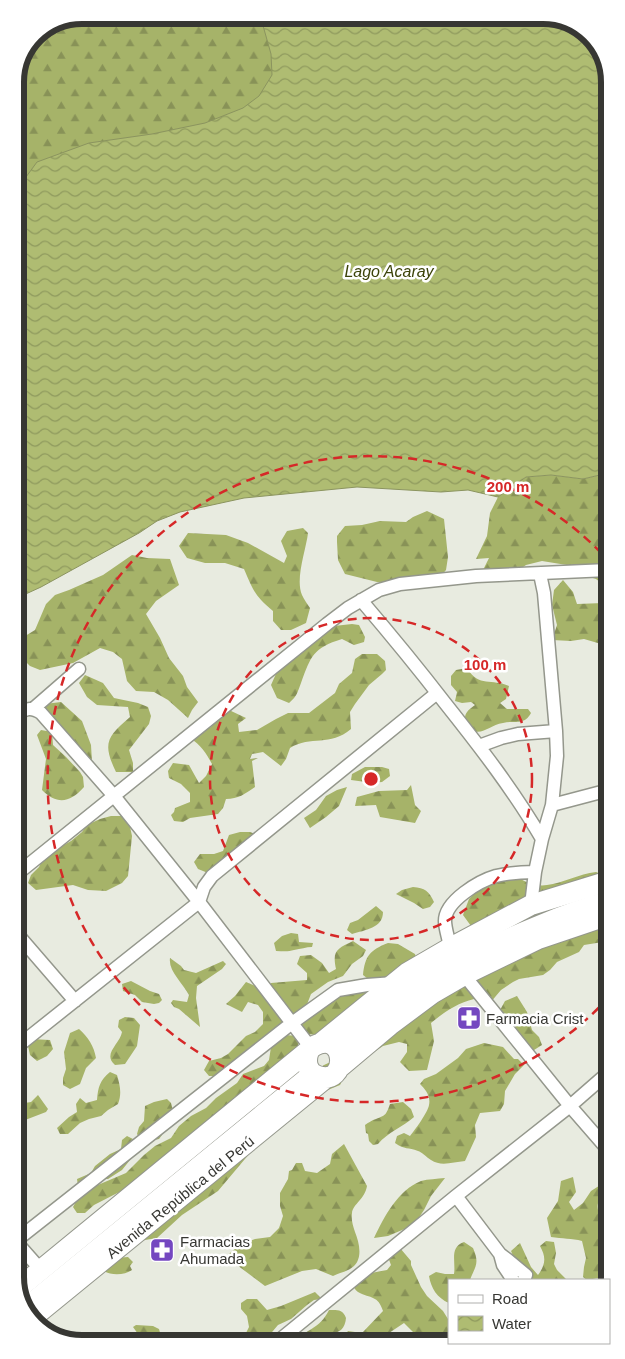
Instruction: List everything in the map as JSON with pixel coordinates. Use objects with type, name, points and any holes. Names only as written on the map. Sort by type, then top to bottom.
[{"type":"highway","name":"Avenida República del Perú","points":[[37,1314],[322,1058],[394,983],[407,972],[531,905],[601,883]]},
{"type":"highway","name":"Avenida República del Perú","points":[[24,1284],[322,1058],[390,1025],[433,993],[464,974],[538,939],[601,918]]},
{"type":"street","points":[[24,868],[327,624],[378,590],[400,584],[476,576],[601,570]]},
{"type":"street","points":[[531,905],[535,872],[552,805],[557,756],[544,593],[540,574]]},
{"type":"street","points":[[362,600],[479,746],[524,809],[542,839]]},
{"type":"street","points":[[33,709],[79,668]]},
{"type":"street","points":[[24,1041],[199,902],[204,887],[212,876],[437,693]]},
{"type":"street","points":[[24,710],[33,709],[41,713],[114,796],[292,1023],[322,1058]]},
{"type":"street","points":[[479,746],[518,734],[556,731]]},
{"type":"street","points":[[552,805],[601,792]]},
{"type":"street","points":[[450,948],[445,920],[449,908],[458,898],[473,887],[494,877],[512,873],[535,872]]},
{"type":"street","points":[[29,1302],[322,1058],[425,981],[500,939],[601,901]]},
{"type":"street","points":[[24,943],[75,1001]]},
{"type":"street","points":[[464,974],[601,1142]]},
{"type":"street","points":[[24,1235],[292,1023],[338,990],[394,983]]},
{"type":"street","points":[[286,1335],[601,1079]]},
{"type":"street","points":[[456,1196],[500,1254],[526,1275],[524,1279]]},
{"type":"street","points":[[24,1251],[41,1270]]},
{"type":"street","points":[[500,1254],[503,1265],[512,1279]]},
{"type":"green space","points":[[82,24],[266,24],[276,78],[268,92],[233,118],[24,199],[24,78],[26,67],[30,56],[43,38],[63,27]]},
{"type":"green space","points":[[551,475],[583,479],[601,475],[601,583],[596,579],[583,575],[579,567],[542,561],[526,565],[516,572],[482,572],[489,558],[476,559],[487,536],[490,513],[498,497],[526,477]]},
{"type":"green space","points":[[427,511],[444,519],[448,557],[446,570],[440,577],[392,583],[377,582],[345,574],[338,560],[337,536],[345,526],[380,521],[406,522]]},
{"type":"green space","points":[[303,528],[308,533],[300,573],[300,588],[310,608],[306,623],[291,630],[281,630],[273,621],[273,611],[255,592],[244,569],[225,563],[205,563],[187,558],[179,546],[188,533],[226,535],[248,543],[284,563],[287,556],[281,541],[287,531]]},
{"type":"green space","points":[[132,555],[170,559],[179,585],[156,601],[146,614],[169,658],[183,676],[187,687],[198,702],[188,718],[168,700],[154,692],[136,691],[127,681],[122,659],[113,652],[100,648],[73,663],[40,670],[30,666],[24,660],[24,637],[35,630],[46,604],[55,595],[103,575]]},
{"type":"green space","points":[[563,580],[573,592],[577,604],[601,603],[601,644],[584,639],[571,641],[552,640],[557,625],[552,605],[554,590]]},
{"type":"green space","points":[[359,625],[365,637],[364,642],[354,645],[342,639],[325,646],[314,654],[294,698],[289,703],[277,698],[271,685],[283,658],[334,626]]},
{"type":"green space","points":[[362,654],[377,654],[385,661],[386,670],[369,685],[350,712],[351,729],[336,738],[305,742],[290,748],[281,766],[263,752],[252,754],[250,759],[258,758],[252,761],[255,787],[238,797],[226,799],[223,808],[218,814],[190,818],[183,822],[174,821],[171,815],[175,808],[190,802],[190,793],[181,784],[169,778],[168,771],[173,763],[189,765],[199,783],[206,776],[212,764],[203,749],[190,738],[211,727],[218,716],[229,710],[246,718],[238,724],[239,732],[257,730],[288,713],[309,713],[335,693],[339,684],[352,673],[355,659]]},
{"type":"green space","points":[[467,668],[476,678],[509,686],[506,699],[500,703],[507,709],[528,709],[531,713],[528,717],[519,722],[498,724],[477,732],[466,728],[466,715],[475,705],[471,702],[462,703],[455,701],[457,692],[451,685],[451,676],[456,670]]},
{"type":"green space","points":[[85,675],[103,683],[114,698],[148,707],[151,716],[149,724],[129,750],[133,763],[133,772],[116,772],[108,747],[109,741],[116,730],[130,717],[128,707],[97,705],[87,697],[79,683]]},
{"type":"green space","points":[[61,702],[82,721],[91,745],[92,762],[43,718],[45,704]]},
{"type":"green space","points":[[41,730],[52,732],[53,745],[83,777],[84,787],[69,799],[58,800],[42,790],[46,759],[37,735]]},
{"type":"green space","points":[[365,767],[389,769],[390,776],[382,782],[373,783],[351,780],[352,774]]},
{"type":"green space","points":[[411,785],[415,805],[421,811],[415,823],[380,817],[376,805],[355,806],[357,797],[379,791],[407,790]]},
{"type":"green space","points":[[347,787],[339,806],[310,828],[304,818],[316,810],[326,796]]},
{"type":"green space","points":[[111,816],[121,816],[129,822],[132,836],[128,876],[122,883],[106,891],[88,890],[73,885],[36,890],[28,883],[44,856],[71,841],[87,825]]},
{"type":"green space","points":[[250,832],[258,835],[208,873],[198,869],[194,862],[200,854],[214,854],[223,851],[229,835]]},
{"type":"green space","points":[[596,872],[601,874],[601,942],[584,945],[579,952],[557,962],[543,975],[519,979],[513,982],[501,990],[490,1003],[474,999],[456,1006],[440,1016],[431,1023],[434,1041],[427,1070],[409,1071],[400,1062],[407,1052],[407,1044],[399,1042],[383,1046],[349,1067],[340,1085],[318,1094],[310,1075],[337,1059],[471,926],[463,915],[469,899],[481,887],[513,875],[529,883],[543,885]]},
{"type":"green space","points":[[413,887],[424,889],[430,895],[434,902],[430,907],[423,909],[396,894]]},
{"type":"green space","points":[[376,906],[383,912],[377,925],[368,930],[352,934],[347,930],[350,923],[358,920]]},
{"type":"green space","points":[[291,933],[298,934],[299,942],[313,943],[312,947],[290,951],[276,951],[274,943],[282,936]]},
{"type":"green space","points":[[353,941],[366,950],[363,956],[352,964],[343,976],[328,982],[311,994],[306,1007],[296,1019],[270,989],[271,983],[307,980],[307,973],[297,964],[300,956],[311,955],[322,963],[329,973],[336,969],[335,954],[337,951]]},
{"type":"green space","points":[[388,943],[398,944],[415,954],[417,962],[372,982],[363,975],[367,958],[377,948]]},
{"type":"green space","points":[[170,958],[184,970],[196,973],[223,961],[226,964],[222,969],[197,986],[196,998],[200,1027],[171,1003],[173,1000],[187,1002],[189,995],[171,968]]},
{"type":"green space","points":[[131,981],[159,994],[162,1000],[154,1004],[142,1002],[135,995],[123,991],[122,984]]},
{"type":"green space","points":[[246,982],[258,987],[285,1023],[221,1076],[209,1076],[204,1070],[209,1061],[228,1054],[246,1036],[255,1032],[263,1024],[263,1012],[258,1005],[248,1002],[242,1012],[226,1004]]},
{"type":"green space","points":[[366,989],[377,990],[323,1036],[308,1034],[302,1025],[309,1010],[346,992],[352,994]]},
{"type":"green space","points":[[517,996],[527,1012],[532,1030],[539,1037],[542,1045],[534,1050],[532,1054],[499,1012],[505,1001]]},
{"type":"green space","points":[[125,1017],[134,1018],[140,1025],[137,1046],[125,1064],[115,1065],[110,1057],[122,1032],[118,1027],[119,1020]]},
{"type":"green space","points":[[79,1029],[90,1042],[96,1058],[86,1068],[80,1084],[70,1089],[63,1085],[66,1069],[64,1052],[70,1033]]},
{"type":"green space","points":[[285,1035],[299,1036],[298,1045],[301,1049],[133,1185],[94,1205],[85,1213],[77,1213],[73,1207],[79,1196],[86,1190],[126,1173],[155,1146],[171,1138],[179,1126],[191,1116],[206,1108],[216,1098],[237,1083],[243,1074],[264,1066],[269,1060],[271,1047]]},
{"type":"green space","points":[[31,1039],[50,1040],[53,1049],[47,1056],[37,1061],[30,1055],[28,1046]]},
{"type":"green space","points":[[484,1043],[503,1047],[514,1059],[518,1059],[524,1065],[515,1074],[505,1091],[504,1104],[500,1111],[480,1113],[475,1125],[476,1137],[465,1161],[447,1164],[435,1162],[420,1152],[401,1147],[395,1143],[397,1136],[404,1133],[410,1136],[428,1108],[429,1102],[426,1090],[420,1084],[424,1079],[436,1074],[458,1058],[466,1049]]},
{"type":"green space","points":[[110,1072],[117,1075],[119,1082],[118,1104],[101,1116],[80,1123],[68,1134],[60,1134],[57,1128],[77,1112],[76,1104],[80,1098],[86,1103],[97,1100],[100,1084]]},
{"type":"green space","points":[[38,1095],[48,1109],[46,1112],[24,1121],[24,1103],[31,1102]]},
{"type":"green space","points":[[167,1099],[171,1103],[173,1111],[163,1127],[162,1135],[159,1139],[149,1141],[140,1139],[137,1134],[139,1127],[144,1121],[145,1106]]},
{"type":"green space","points":[[403,1102],[411,1109],[414,1117],[386,1136],[378,1144],[373,1145],[369,1141],[365,1125],[384,1115],[390,1104]]},
{"type":"green space","points":[[127,1136],[133,1139],[133,1154],[122,1170],[108,1179],[98,1179],[78,1186],[77,1179],[91,1173],[95,1166],[110,1154],[121,1149],[122,1140]]},
{"type":"green space","points":[[344,1144],[367,1186],[366,1191],[354,1207],[352,1213],[352,1223],[359,1249],[357,1262],[349,1269],[333,1276],[316,1269],[302,1271],[265,1286],[237,1265],[229,1254],[239,1245],[255,1239],[270,1237],[279,1228],[283,1216],[280,1206],[280,1193],[288,1179],[289,1171],[292,1170],[296,1163],[302,1163],[305,1171],[317,1173],[330,1164],[332,1154]]},
{"type":"green space","points":[[250,1153],[218,1191],[182,1215],[157,1238],[139,1241]]},
{"type":"green space","points":[[573,1177],[576,1192],[569,1202],[574,1210],[583,1203],[591,1191],[601,1185],[598,1210],[601,1216],[601,1278],[586,1279],[583,1277],[586,1258],[582,1241],[551,1237],[547,1218],[558,1201],[561,1181]]},
{"type":"green space","points":[[445,1178],[431,1196],[414,1225],[388,1236],[374,1238],[387,1213],[405,1191],[421,1181]]},
{"type":"green space","points":[[546,1241],[554,1242],[556,1253],[554,1264],[566,1279],[524,1279],[511,1251],[520,1243],[531,1267],[538,1275],[543,1267],[544,1260],[540,1246]]},
{"type":"green space","points":[[464,1242],[473,1248],[476,1265],[470,1279],[448,1279],[448,1302],[435,1292],[429,1276],[436,1272],[454,1274],[454,1255],[459,1244]]},
{"type":"green space","points":[[400,1248],[411,1261],[421,1287],[448,1319],[448,1335],[416,1335],[404,1323],[386,1335],[345,1335],[348,1331],[362,1333],[383,1311],[379,1302],[358,1292],[351,1282],[355,1276],[387,1270],[391,1265],[388,1257]]},
{"type":"green space","points":[[128,1257],[133,1262],[130,1266],[132,1270],[129,1272],[115,1274],[104,1271],[115,1258]]},
{"type":"green space","points":[[315,1292],[322,1299],[314,1300],[291,1319],[278,1325],[270,1335],[245,1335],[249,1327],[247,1316],[241,1309],[241,1303],[247,1299],[257,1299],[267,1310]]},
{"type":"green space","points":[[329,1310],[339,1311],[345,1315],[345,1325],[338,1332],[328,1335],[302,1335],[317,1325]]},
{"type":"green space","points":[[136,1325],[153,1326],[159,1329],[161,1335],[138,1335],[133,1327]]},
{"type":"water","name":"Lago Acaray","points":[[263,24],[547,24],[572,31],[589,46],[594,53],[601,74],[601,475],[583,479],[551,475],[526,477],[498,497],[468,490],[441,492],[357,487],[244,498],[180,512],[157,521],[139,533],[24,595],[24,180],[37,162],[89,143],[152,134],[205,123],[243,108],[259,96],[272,75],[271,54]]},
{"type":"place","name":"Farmacia Crist","points":[[469,1018]]},
{"type":"place","name":"Farmacias Ahumada","points":[[162,1250]]}]
